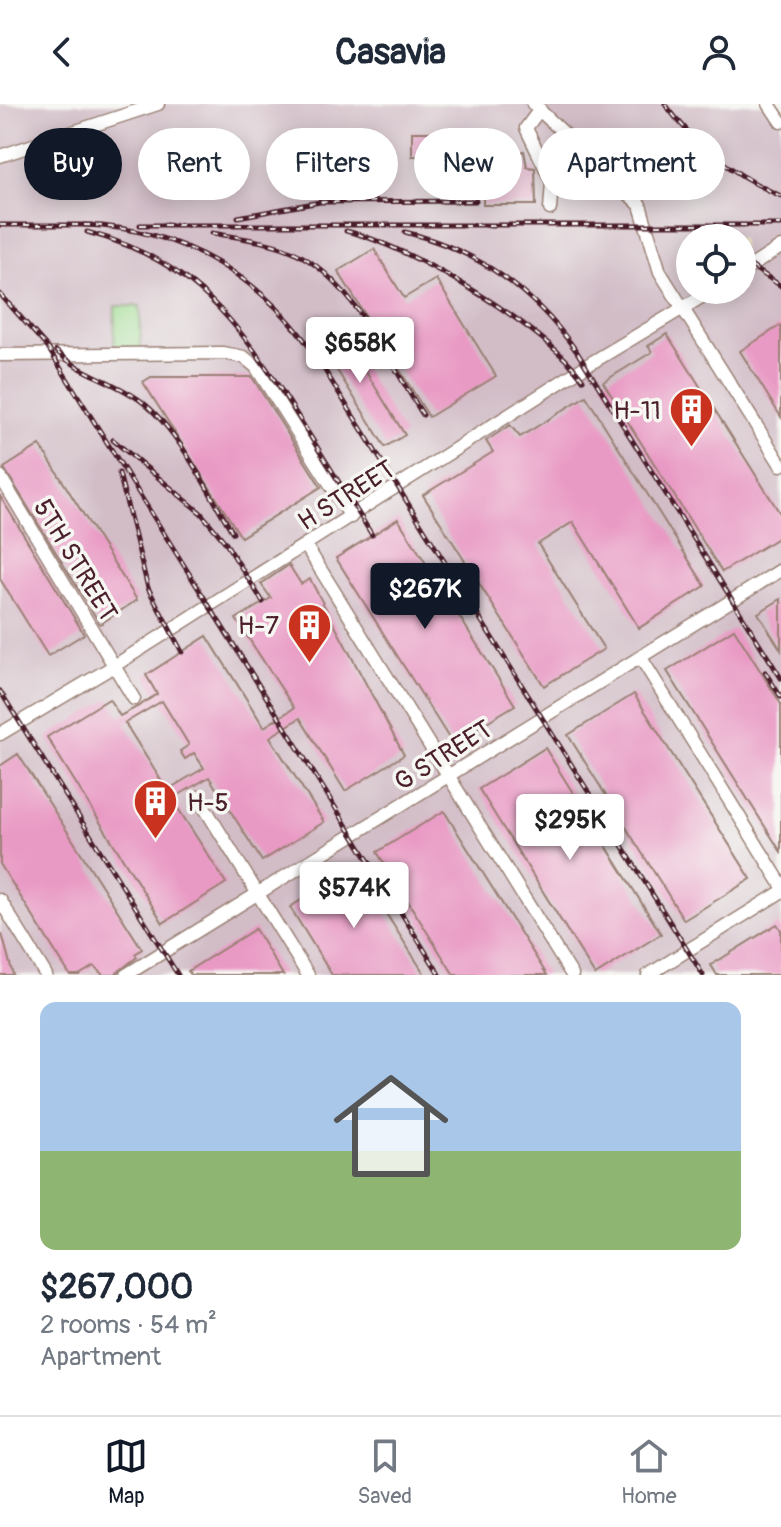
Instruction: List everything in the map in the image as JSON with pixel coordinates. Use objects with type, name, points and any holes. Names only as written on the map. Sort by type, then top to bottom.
[{"type":"lane","points":[[0,156],[158,104]]},
{"type":"lane","points":[[769,104],[781,122]]},
{"type":"lane","points":[[550,209],[552,182],[526,128],[537,106],[640,205],[660,272],[781,465]]},
{"type":"lane","points":[[756,263],[781,247]]},
{"type":"lane","name":"H STREET","points":[[0,734],[306,546],[586,366],[690,304]]},
{"type":"lane","points":[[0,355],[223,353],[244,357],[256,367],[351,517]]},
{"type":"lane","name":"5TH STREET","points":[[0,476],[134,699]]},
{"type":"lane","points":[[306,546],[572,975]]},
{"type":"lane","name":"G STREET","points":[[126,975],[781,570]]},
{"type":"lane","points":[[641,658],[781,884]]},
{"type":"lane","points":[[198,797],[308,975]]},
{"type":"lane","points":[[648,975],[781,892]]},
{"type":"lane","points":[[0,900],[46,975]]},
{"type":"shaded area","points":[[0,104],[781,104],[781,975],[0,975]]},
{"type":"green space","points":[[115,306],[140,306],[141,349],[114,349]]},
{"type":"building","points":[[412,132],[414,132],[414,156]]},
{"type":"building","points":[[522,151],[527,167],[535,168],[536,205],[483,205],[483,200],[522,200]]},
{"type":"building","points":[[374,249],[404,298],[436,279],[496,376],[429,417],[338,271]]},
{"type":"building","points":[[335,322],[405,435],[385,447],[315,335]]},
{"type":"building","points":[[781,325],[781,417],[740,351]]},
{"type":"building","name":"H-11","points":[[667,334],[781,515],[781,536],[722,572],[603,382],[652,352],[648,346]]},
{"type":"building","points":[[151,377],[252,377],[321,487],[241,537],[143,382]]},
{"type":"building","points":[[586,396],[705,586],[639,628],[573,522],[538,544],[604,649],[544,686],[423,495],[493,452],[486,441],[510,425],[520,437]]},
{"type":"building","points":[[40,445],[137,600],[100,624],[4,468]]},
{"type":"building","points":[[0,496],[84,634],[48,656],[0,579]]},
{"type":"building","points":[[398,519],[515,705],[452,743],[336,558]]},
{"type":"building","points":[[289,565],[301,584],[310,579],[404,755],[345,791],[300,718],[270,737],[324,822],[262,861],[209,777],[172,799],[226,883],[163,923],[47,737],[109,699],[120,716],[139,706],[157,694],[146,675],[207,636],[264,727],[294,708],[236,619],[271,598],[261,584]],"holes":[[[162,701],[189,745],[180,751],[185,759],[194,753],[204,768],[167,790],[125,723]]]},
{"type":"building","points":[[781,599],[781,650],[758,613]]},
{"type":"building","points":[[734,629],[781,704],[781,852],[667,671]]},
{"type":"building","points":[[634,694],[751,879],[684,920],[568,735]]},
{"type":"building","points":[[545,748],[661,934],[595,975],[479,789]]},
{"type":"building","points":[[18,754],[142,949],[135,954],[137,957],[114,975],[103,975],[94,966],[79,975],[70,975],[0,864],[0,766]]},
{"type":"building","points":[[444,811],[547,975],[454,975],[377,852]]},
{"type":"building","points":[[356,866],[425,975],[332,975],[290,907]]},
{"type":"building","points":[[777,924],[781,930],[781,975],[717,975],[711,965]]},
{"type":"building","points":[[255,929],[283,975],[191,975],[188,971]]},
{"type":"building","points":[[2,934],[13,975],[0,975]]},
{"type":"railway","points":[[665,104],[689,133],[717,158],[781,196]]},
{"type":"railway","points":[[238,217],[320,202],[476,201]]},
{"type":"railway","points":[[0,225],[92,225]]},
{"type":"railway","points":[[84,225],[120,228],[154,236],[217,262],[272,303],[296,329],[703,975]]},
{"type":"railway","points":[[140,225],[781,225]]},
{"type":"railway","points":[[346,231],[404,253],[475,291],[540,337],[583,380]]},
{"type":"railway","points":[[87,232],[156,259],[184,277],[232,322],[273,378],[372,535]]},
{"type":"railway","points":[[405,232],[432,240],[480,262],[523,292],[560,330],[577,352],[781,678]]},
{"type":"railway","points":[[212,233],[284,248],[307,259],[328,276],[364,319],[423,415]]},
{"type":"railway","points":[[756,269],[781,286]]},
{"type":"railway","points":[[0,294],[48,348],[440,975]]},
{"type":"railway","points":[[56,351],[76,366],[131,394],[155,413],[192,462],[233,533]]},
{"type":"railway","points":[[113,440],[201,513],[225,542],[263,602]]},
{"type":"railway","points":[[119,473],[148,588],[182,652]]},
{"type":"railway","points":[[765,672],[781,697]]},
{"type":"railway","points":[[0,691],[178,975]]},
{"type":"place","name":"H-11","points":[[692,449]]},
{"type":"place","name":"H-7","points":[[310,664]]},
{"type":"place","name":"H-5","points":[[156,841]]}]
